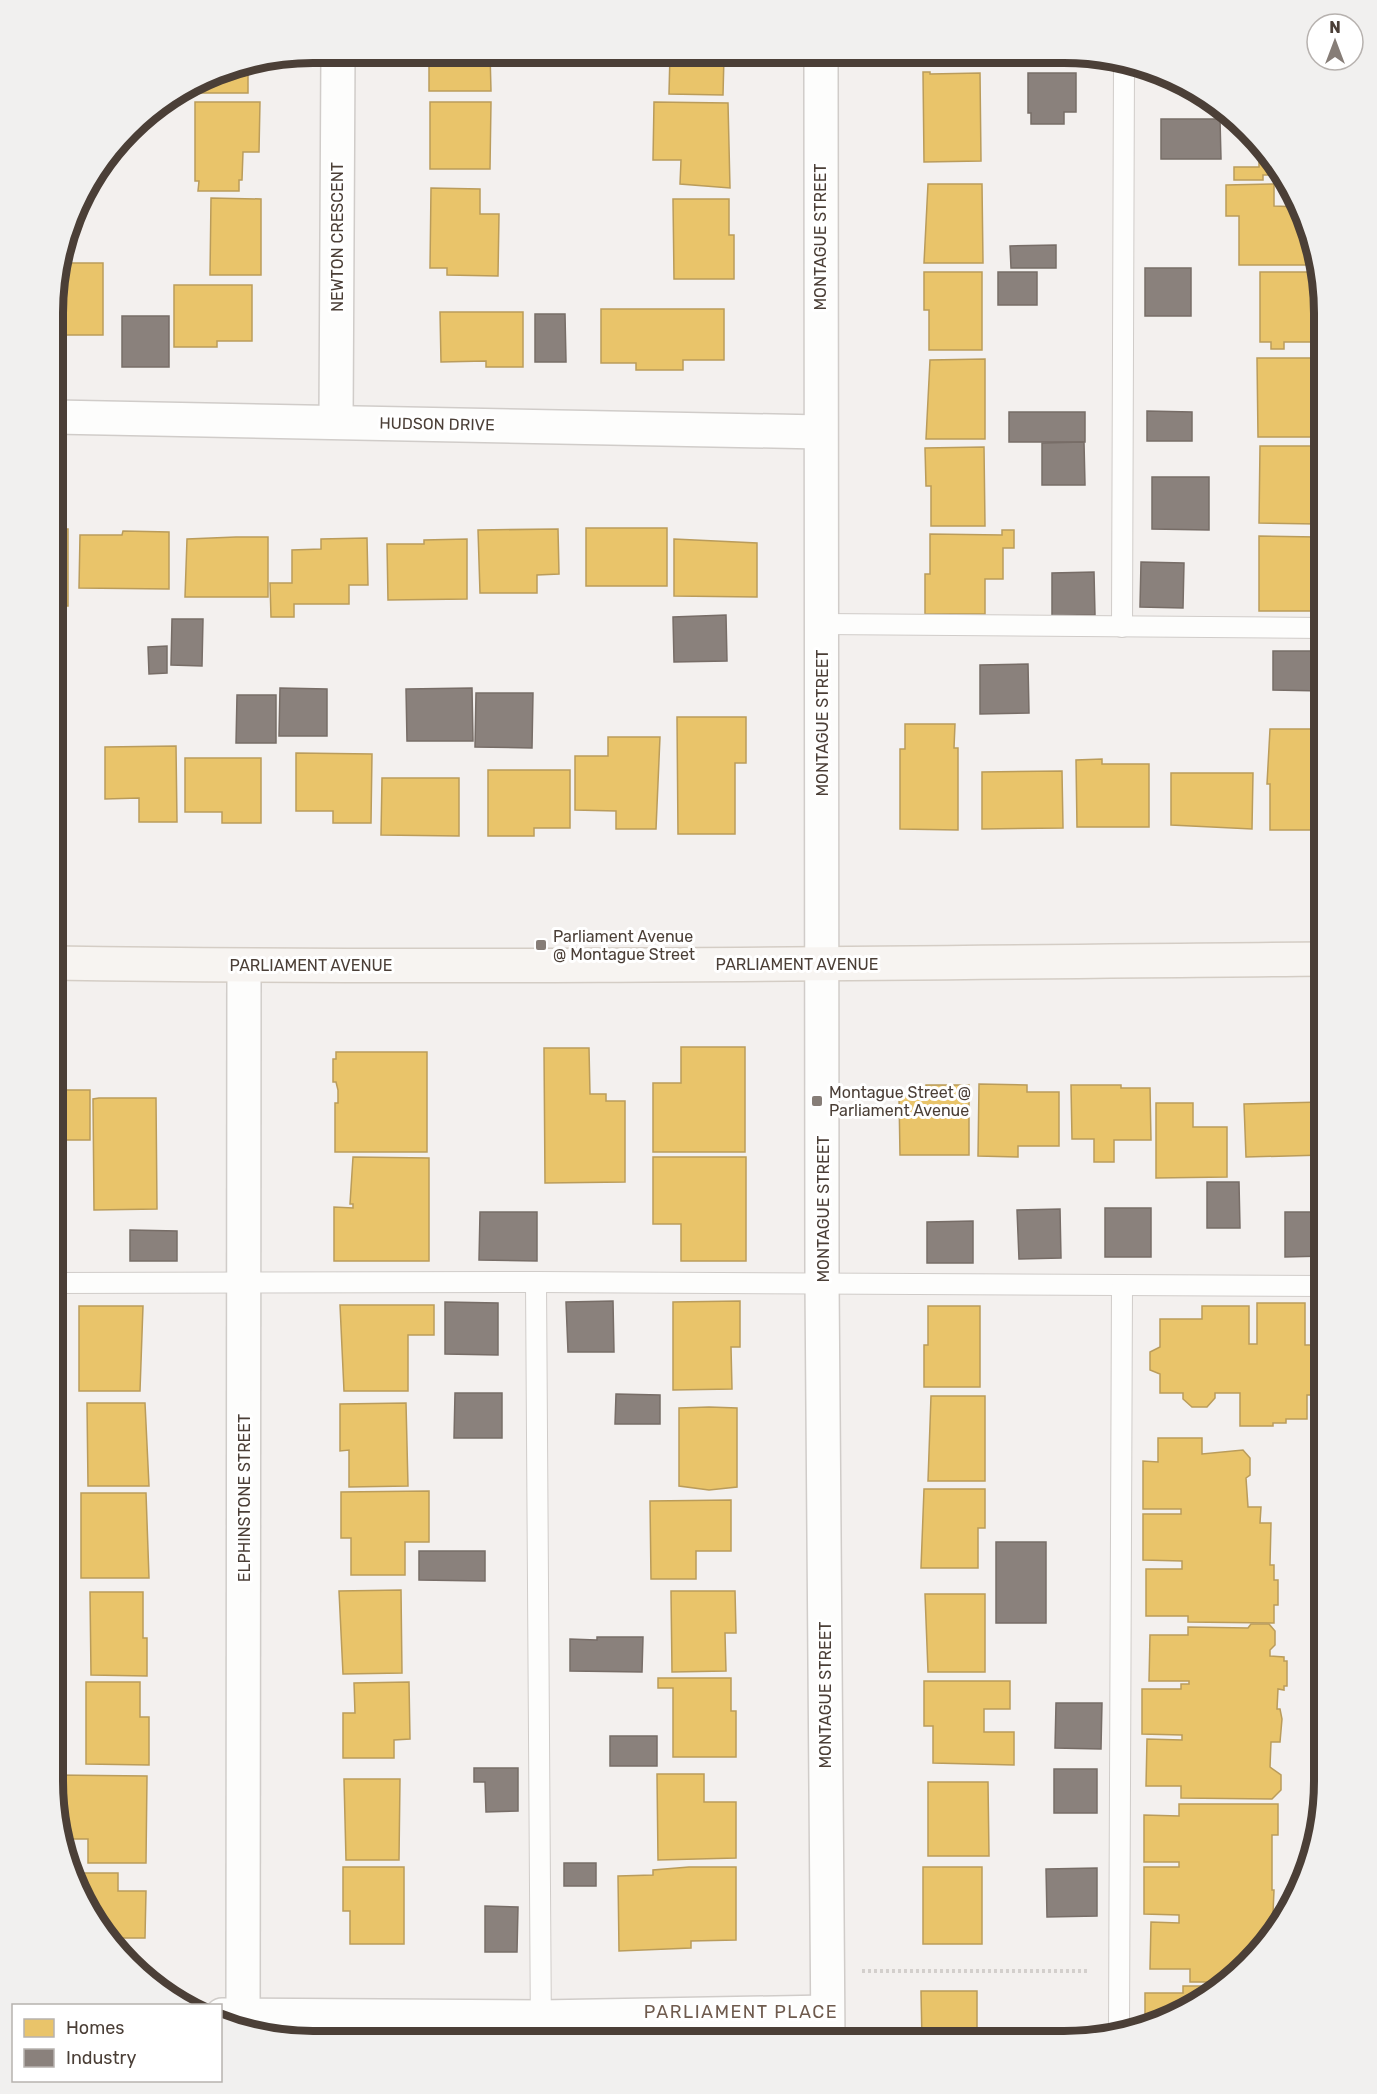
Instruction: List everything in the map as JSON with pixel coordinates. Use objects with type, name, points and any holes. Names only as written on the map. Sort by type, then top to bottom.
[{"type":"main road","name":"PARLIAMENT AVENUE","points":[[63,963],[244,966],[1314,959]]},
{"type":"street","name":"NEWTON CRESCENT","points":[[336,421],[338,63]]},
{"type":"street","name":"MONTAGUE STREET","points":[[821,63],[820,432],[824,964],[822,1282],[828,2026]]},
{"type":"street","name":"HUDSON DRIVE","points":[[63,417],[820,432]]},
{"type":"street","name":"ELPHINSTONE STREET","points":[[235,2019],[244,1282],[244,966]]},
{"type":"street","points":[[241,2020],[541,2028],[828,2026]]},
{"type":"lane","points":[[1122,627],[1124,71]]},
{"type":"lane","points":[[822,624],[1314,628]]},
{"type":"lane","points":[[536,1282],[541,2028]]},
{"type":"lane","points":[[63,1284],[822,1282],[1314,1286]]},
{"type":"lane","points":[[1119,2024],[1122,1286]]},
{"type":"path","points":[[827,1971],[1120,1970]]},
{"type":"building: Homes","points":[[429,63],[490,63],[491,91],[429,91]]},
{"type":"building: Homes","points":[[670,63],[724,63],[723,95],[669,94]]},
{"type":"building: Homes","points":[[248,72],[248,93],[196,93],[217,82]]},
{"type":"building: Homes","points":[[923,72],[930,72],[930,74],[980,73],[981,161],[924,162]]},
{"type":"building: Homes","points":[[195,102],[260,102],[259,152],[243,152],[242,180],[239,180],[239,191],[198,191],[199,181],[195,181]]},
{"type":"building: Homes","points":[[430,102],[491,102],[490,169],[430,169]]},
{"type":"building: Homes","points":[[654,102],[728,103],[730,188],[680,184],[681,160],[653,160]]},
{"type":"building: Homes","points":[[1259,157],[1273,175],[1263,175],[1263,180],[1234,180],[1234,167],[1259,167]]},
{"type":"building: Homes","points":[[928,184],[982,184],[983,263],[924,263]]},
{"type":"building: Homes","points":[[1274,184],[1274,206],[1290,207],[1301,233],[1309,265],[1239,265],[1239,216],[1226,216],[1226,185]]},
{"type":"building: Homes","points":[[431,188],[480,189],[480,214],[499,214],[498,276],[447,275],[447,268],[430,268]]},
{"type":"building: Homes","points":[[211,198],[261,199],[261,275],[210,275]]},
{"type":"building: Homes","points":[[673,199],[729,199],[729,235],[734,235],[734,279],[674,279]]},
{"type":"building: Homes","points":[[68,263],[103,263],[103,335],[66,335],[66,330],[63,330],[63,313]]},
{"type":"building: Homes","points":[[924,272],[982,272],[982,350],[929,350],[929,310],[924,310]]},
{"type":"building: Homes","points":[[1260,272],[1310,272],[1314,342],[1284,342],[1284,349],[1271,349],[1271,342],[1260,342]]},
{"type":"building: Homes","points":[[174,285],[252,285],[252,341],[217,341],[217,347],[174,347]]},
{"type":"building: Homes","points":[[601,309],[724,309],[724,360],[683,360],[683,370],[636,370],[636,363],[601,363]]},
{"type":"building: Homes","points":[[440,312],[523,312],[523,367],[486,367],[486,361],[441,362]]},
{"type":"building: Homes","points":[[1257,358],[1311,358],[1314,437],[1258,437]]},
{"type":"building: Homes","points":[[985,359],[985,439],[926,439],[930,360]]},
{"type":"building: Homes","points":[[1260,446],[1314,446],[1314,524],[1259,523]]},
{"type":"building: Homes","points":[[984,447],[985,526],[931,526],[931,486],[926,486],[925,448]]},
{"type":"building: Homes","points":[[586,528],[667,528],[667,586],[586,586]]},
{"type":"building: Homes","points":[[63,529],[68,529],[68,606],[63,606]]},
{"type":"building: Homes","points":[[558,529],[559,574],[537,575],[537,593],[480,593],[478,530]]},
{"type":"building: Homes","points":[[1002,530],[1014,530],[1014,548],[1003,548],[1003,579],[985,579],[985,614],[925,614],[925,574],[930,574],[930,534],[1002,535]]},
{"type":"building: Homes","points":[[123,531],[169,532],[169,589],[79,588],[80,535],[122,535]]},
{"type":"building: Homes","points":[[1259,536],[1314,537],[1314,611],[1259,611]]},
{"type":"building: Homes","points":[[268,537],[268,597],[185,597],[187,539]]},
{"type":"building: Homes","points":[[367,538],[368,585],[349,585],[349,604],[294,604],[294,617],[271,617],[270,583],[292,583],[292,550],[321,549],[321,539]]},
{"type":"building: Homes","points":[[467,539],[467,599],[388,600],[387,544],[424,544],[424,540]]},
{"type":"building: Homes","points":[[674,539],[757,543],[757,597],[674,596]]},
{"type":"building: Homes","points":[[677,717],[746,717],[746,763],[735,763],[735,834],[678,834]]},
{"type":"building: Homes","points":[[905,724],[955,724],[954,748],[958,748],[958,830],[900,829],[900,749],[905,749]]},
{"type":"building: Homes","points":[[1270,729],[1314,729],[1314,830],[1270,830],[1270,784],[1267,784]]},
{"type":"building: Homes","points":[[608,737],[660,737],[656,829],[616,829],[616,811],[575,810],[575,756],[608,756]]},
{"type":"building: Homes","points":[[176,746],[177,822],[139,822],[139,798],[105,799],[105,747]]},
{"type":"building: Homes","points":[[296,753],[372,754],[371,823],[333,823],[333,811],[296,811]]},
{"type":"building: Homes","points":[[185,758],[261,758],[261,823],[222,823],[222,812],[185,812]]},
{"type":"building: Homes","points":[[1102,759],[1102,764],[1149,764],[1149,827],[1077,827],[1076,760]]},
{"type":"building: Homes","points":[[488,770],[570,770],[570,828],[534,828],[534,836],[488,836]]},
{"type":"building: Homes","points":[[1062,771],[1063,828],[982,829],[982,772]]},
{"type":"building: Homes","points":[[1171,773],[1253,773],[1252,829],[1171,825]]},
{"type":"building: Homes","points":[[382,778],[459,778],[459,836],[381,835]]},
{"type":"building: Homes","points":[[681,1047],[745,1047],[745,1152],[653,1152],[653,1083],[681,1083]]},
{"type":"building: Homes","points":[[544,1048],[589,1048],[590,1094],[606,1094],[606,1101],[625,1101],[625,1182],[545,1183]]},
{"type":"building: Homes","points":[[336,1052],[427,1052],[427,1152],[335,1152],[335,1103],[338,1103],[338,1090],[336,1082],[333,1082],[333,1059],[336,1059]]},
{"type":"building: Homes","points":[[979,1084],[1027,1085],[1027,1092],[1059,1092],[1059,1146],[1018,1146],[1018,1157],[978,1156]]},
{"type":"building: Homes","points":[[926,1085],[969,1085],[969,1155],[900,1155],[899,1096],[926,1096]]},
{"type":"building: Homes","points":[[1071,1085],[1121,1085],[1121,1088],[1150,1088],[1151,1140],[1114,1140],[1114,1162],[1094,1162],[1094,1139],[1072,1139]]},
{"type":"building: Homes","points":[[63,1090],[90,1090],[90,1140],[63,1140]]},
{"type":"building: Homes","points":[[156,1098],[157,1209],[94,1210],[93,1099]]},
{"type":"building: Homes","points":[[1314,1102],[1314,1155],[1246,1157],[1244,1104]]},
{"type":"building: Homes","points":[[1156,1103],[1193,1103],[1193,1127],[1227,1127],[1227,1177],[1156,1178]]},
{"type":"building: Homes","points":[[353,1157],[429,1158],[429,1261],[334,1261],[334,1207],[353,1208],[353,1204],[350,1204]]},
{"type":"building: Homes","points":[[653,1157],[746,1157],[746,1261],[681,1261],[681,1224],[653,1224]]},
{"type":"building: Homes","points":[[740,1301],[740,1347],[731,1347],[732,1389],[673,1390],[673,1302]]},
{"type":"building: Homes","points":[[1257,1303],[1305,1303],[1305,1345],[1312,1345],[1312,1395],[1307,1395],[1307,1419],[1286,1419],[1286,1423],[1273,1423],[1273,1426],[1240,1426],[1240,1393],[1215,1393],[1215,1398],[1207,1407],[1192,1407],[1183,1399],[1183,1393],[1160,1393],[1160,1374],[1150,1370],[1150,1352],[1160,1347],[1160,1319],[1202,1319],[1202,1306],[1249,1306],[1249,1344],[1257,1344]]},
{"type":"building: Homes","points":[[340,1305],[434,1305],[434,1335],[408,1335],[408,1391],[344,1391]]},
{"type":"building: Homes","points":[[79,1306],[143,1306],[140,1391],[79,1391]]},
{"type":"building: Homes","points":[[928,1306],[980,1306],[980,1387],[924,1387],[924,1345],[928,1345]]},
{"type":"building: Homes","points":[[931,1396],[985,1396],[985,1481],[928,1481]]},
{"type":"building: Homes","points":[[87,1403],[145,1403],[149,1486],[88,1486]]},
{"type":"building: Homes","points":[[406,1403],[408,1486],[349,1487],[349,1450],[340,1451],[340,1404]]},
{"type":"building: Homes","points":[[679,1408],[737,1408],[737,1487],[709,1490],[679,1486]]},
{"type":"building: Homes","points":[[1158,1438],[1202,1438],[1202,1454],[1243,1450],[1250,1458],[1250,1475],[1246,1478],[1248,1507],[1261,1507],[1260,1523],[1271,1523],[1270,1565],[1274,1565],[1274,1580],[1278,1580],[1278,1605],[1274,1605],[1274,1623],[1188,1622],[1188,1616],[1146,1616],[1146,1569],[1182,1569],[1182,1561],[1143,1560],[1143,1514],[1181,1514],[1181,1509],[1143,1509],[1143,1461],[1158,1462]]},
{"type":"building: Homes","points":[[924,1489],[985,1489],[985,1528],[978,1528],[978,1568],[921,1568]]},
{"type":"building: Homes","points":[[429,1491],[429,1542],[405,1542],[405,1575],[351,1575],[351,1538],[341,1538],[341,1492]]},
{"type":"building: Homes","points":[[81,1493],[146,1493],[149,1578],[81,1578]]},
{"type":"building: Homes","points":[[731,1500],[731,1551],[696,1551],[696,1579],[651,1579],[650,1501]]},
{"type":"building: Homes","points":[[401,1590],[402,1673],[343,1674],[339,1591]]},
{"type":"building: Homes","points":[[671,1591],[735,1591],[736,1633],[725,1633],[726,1671],[672,1672]]},
{"type":"building: Homes","points":[[90,1592],[143,1592],[143,1638],[147,1638],[147,1676],[91,1675]]},
{"type":"building: Homes","points":[[925,1594],[985,1594],[985,1672],[928,1672]]},
{"type":"building: Homes","points":[[1251,1624],[1269,1624],[1275,1631],[1275,1645],[1270,1650],[1270,1656],[1284,1657],[1284,1661],[1287,1661],[1287,1686],[1284,1686],[1284,1690],[1278,1689],[1277,1709],[1280,1709],[1282,1719],[1280,1742],[1271,1742],[1270,1767],[1281,1775],[1281,1790],[1272,1799],[1181,1798],[1181,1786],[1146,1786],[1147,1739],[1182,1740],[1182,1735],[1142,1734],[1142,1689],[1181,1689],[1181,1684],[1189,1684],[1189,1681],[1149,1681],[1150,1635],[1188,1635],[1188,1627],[1248,1628]]},
{"type":"building: Homes","points":[[658,1678],[731,1678],[731,1711],[736,1711],[736,1757],[673,1757],[673,1688],[658,1688]]},
{"type":"building: Homes","points":[[924,1681],[1010,1681],[1010,1709],[984,1709],[984,1732],[1014,1732],[1014,1765],[933,1763],[933,1726],[924,1726]]},
{"type":"building: Homes","points":[[86,1682],[140,1682],[140,1717],[149,1717],[149,1765],[86,1764]]},
{"type":"building: Homes","points":[[409,1682],[410,1739],[394,1740],[394,1758],[343,1758],[343,1713],[355,1713],[354,1683]]},
{"type":"building: Homes","points":[[657,1774],[704,1774],[704,1802],[736,1802],[736,1858],[658,1860]]},
{"type":"building: Homes","points":[[63,1775],[147,1776],[146,1863],[88,1863],[88,1839],[70,1839],[65,1813]]},
{"type":"building: Homes","points":[[344,1779],[400,1779],[399,1860],[346,1860]]},
{"type":"building: Homes","points":[[928,1782],[988,1782],[989,1856],[928,1856]]},
{"type":"building: Homes","points":[[1179,1804],[1278,1804],[1278,1835],[1272,1835],[1273,1919],[1241,1958],[1212,1982],[1190,1982],[1190,1969],[1150,1969],[1151,1922],[1179,1923],[1179,1915],[1144,1914],[1144,1867],[1179,1867],[1179,1862],[1144,1862],[1144,1815],[1179,1816]]},
{"type":"building: Homes","points":[[343,1867],[404,1867],[404,1944],[350,1944],[350,1911],[343,1911]]},
{"type":"building: Homes","points":[[736,1867],[736,1940],[691,1941],[691,1948],[619,1951],[618,1876],[653,1875],[653,1870]]},
{"type":"building: Homes","points":[[923,1867],[982,1867],[982,1944],[923,1944]]},
{"type":"building: Homes","points":[[80,1873],[118,1873],[118,1891],[146,1891],[145,1938],[119,1938],[105,1920]]},
{"type":"building: Homes","points":[[1183,1986],[1207,1986],[1174,2005],[1145,2018],[1145,1993],[1183,1993]]},
{"type":"building: Homes","points":[[921,1991],[977,1991],[977,2031],[922,2031]]},
{"type":"building: Industry","points":[[1028,73],[1076,73],[1076,112],[1064,112],[1064,124],[1031,124],[1031,113],[1028,113]]},
{"type":"building: Industry","points":[[1161,119],[1220,119],[1221,159],[1161,159]]},
{"type":"building: Industry","points":[[1056,245],[1056,268],[1011,268],[1010,246]]},
{"type":"building: Industry","points":[[1145,268],[1191,268],[1191,316],[1145,316]]},
{"type":"building: Industry","points":[[998,272],[1037,272],[1037,305],[998,305]]},
{"type":"building: Industry","points":[[535,314],[565,314],[566,362],[535,362]]},
{"type":"building: Industry","points":[[122,316],[169,316],[169,367],[122,367]]},
{"type":"building: Industry","points":[[1147,411],[1192,412],[1192,441],[1147,441]]},
{"type":"building: Industry","points":[[1009,412],[1085,412],[1085,442],[1009,442]]},
{"type":"building: Industry","points":[[1084,442],[1085,485],[1042,485],[1042,443]]},
{"type":"building: Industry","points":[[1152,477],[1209,477],[1209,530],[1152,529]]},
{"type":"building: Industry","points":[[1141,562],[1184,563],[1183,608],[1140,607]]},
{"type":"building: Industry","points":[[1094,572],[1095,615],[1052,616],[1052,573]]},
{"type":"building: Industry","points":[[726,615],[727,661],[674,662],[673,617]]},
{"type":"building: Industry","points":[[172,619],[203,619],[202,666],[171,665]]},
{"type":"building: Industry","points":[[167,646],[167,673],[149,674],[148,647]]},
{"type":"building: Industry","points":[[1273,651],[1314,651],[1314,691],[1273,690]]},
{"type":"building: Industry","points":[[1028,664],[1029,713],[980,714],[980,665]]},
{"type":"building: Industry","points":[[280,688],[327,689],[327,736],[279,736]]},
{"type":"building: Industry","points":[[472,688],[473,741],[407,741],[406,689]]},
{"type":"building: Industry","points":[[476,693],[533,693],[532,748],[475,747]]},
{"type":"building: Industry","points":[[237,695],[276,695],[276,743],[236,743]]},
{"type":"building: Industry","points":[[1207,1182],[1239,1182],[1240,1228],[1207,1228]]},
{"type":"building: Industry","points":[[1105,1208],[1151,1208],[1151,1257],[1105,1257]]},
{"type":"building: Industry","points":[[1060,1209],[1061,1258],[1019,1259],[1017,1210]]},
{"type":"building: Industry","points":[[480,1212],[537,1212],[537,1261],[479,1260]]},
{"type":"building: Industry","points":[[1285,1212],[1314,1212],[1314,1256],[1285,1257]]},
{"type":"building: Industry","points":[[973,1221],[973,1263],[927,1263],[927,1222]]},
{"type":"building: Industry","points":[[130,1230],[177,1231],[177,1261],[130,1261]]},
{"type":"building: Industry","points":[[613,1301],[614,1352],[568,1352],[566,1302]]},
{"type":"building: Industry","points":[[445,1302],[498,1303],[498,1355],[445,1354]]},
{"type":"building: Industry","points":[[455,1393],[502,1393],[502,1438],[454,1438]]},
{"type":"building: Industry","points":[[616,1394],[660,1395],[660,1424],[615,1424]]},
{"type":"building: Industry","points":[[996,1542],[1046,1542],[1046,1623],[996,1623]]},
{"type":"building: Industry","points":[[419,1551],[485,1551],[485,1581],[419,1580]]},
{"type":"building: Industry","points":[[597,1637],[643,1637],[642,1672],[570,1671],[570,1639],[597,1640]]},
{"type":"building: Industry","points":[[1056,1703],[1102,1703],[1101,1749],[1055,1748]]},
{"type":"building: Industry","points":[[610,1736],[657,1736],[657,1766],[610,1766]]},
{"type":"building: Industry","points":[[474,1768],[518,1768],[518,1811],[486,1812],[485,1782],[474,1782]]},
{"type":"building: Industry","points":[[1054,1769],[1097,1769],[1097,1813],[1054,1813]]},
{"type":"building: Industry","points":[[564,1863],[596,1863],[596,1886],[564,1886]]},
{"type":"building: Industry","points":[[1097,1868],[1097,1916],[1047,1917],[1046,1869]]},
{"type":"building: Industry","points":[[485,1906],[518,1907],[517,1952],[485,1952]]},
{"type":"place","name":"Parliament Avenue @ Montague Street","points":[[541,945]]},
{"type":"place","name":"Montague Street @ Parliament Avenue","points":[[817,1101]]},
{"type":"district","name":"PARLIAMENT PLACE","points":[[741,2012]]}]
